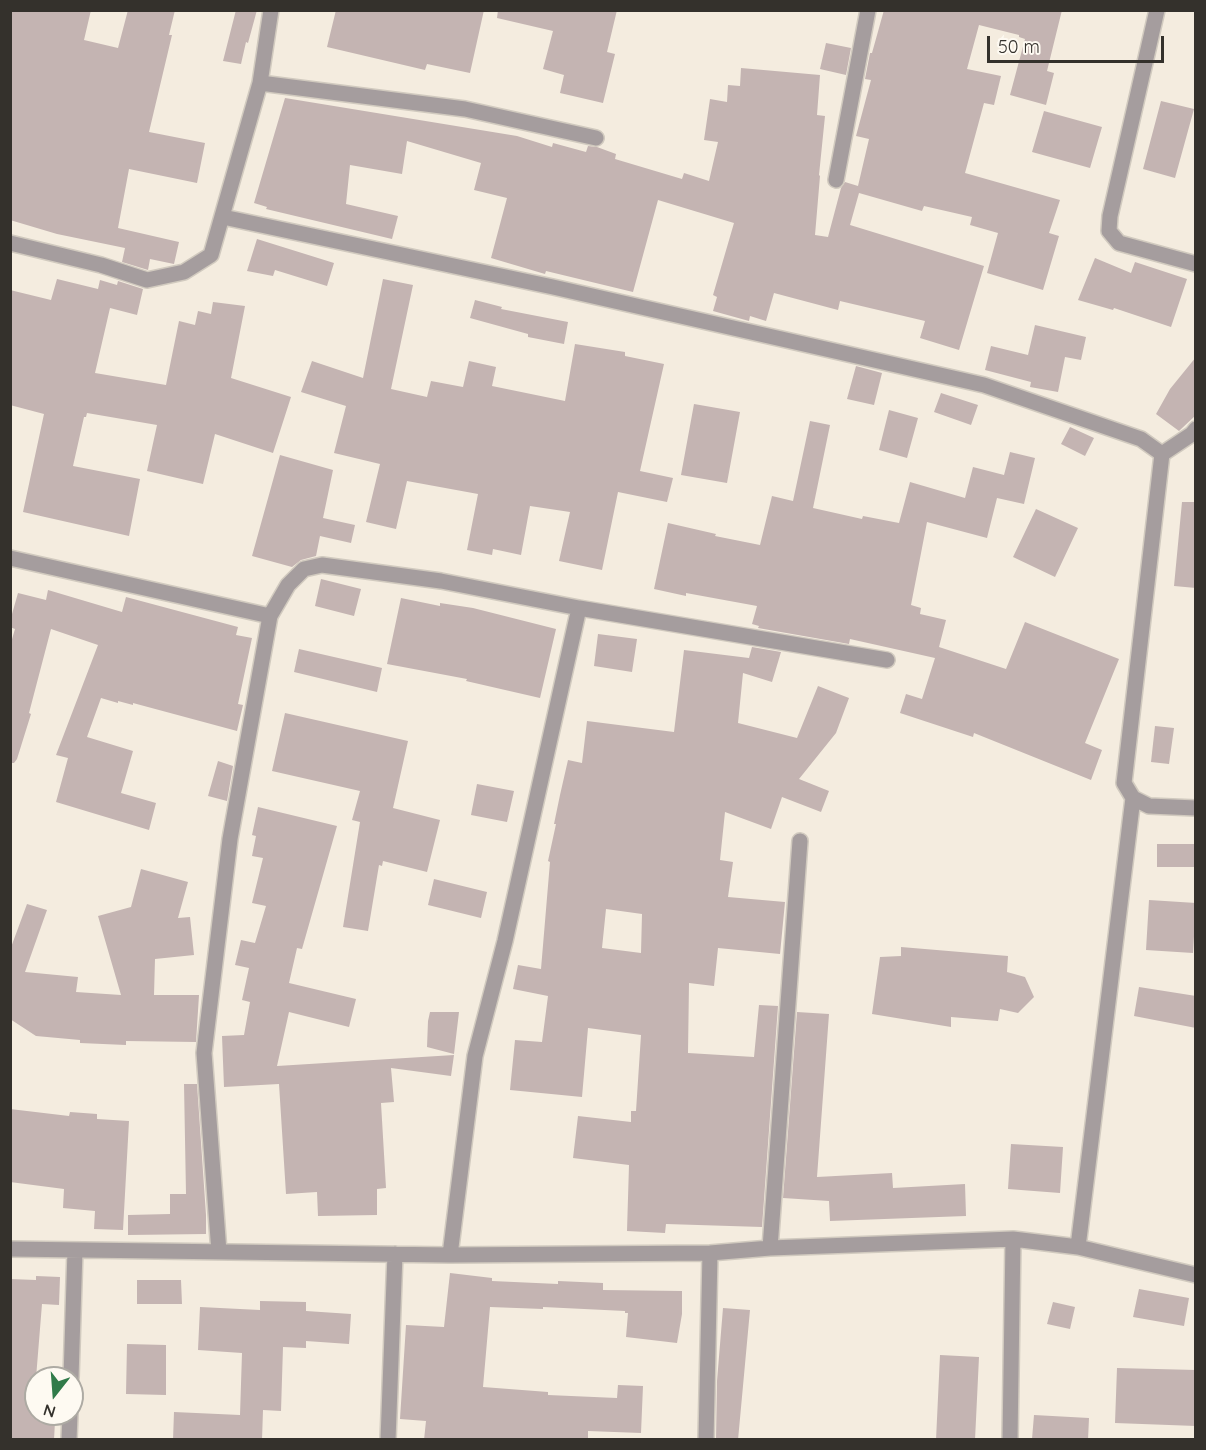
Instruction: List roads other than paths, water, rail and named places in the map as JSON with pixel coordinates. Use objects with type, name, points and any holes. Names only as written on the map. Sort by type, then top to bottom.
[{"type":"street","points":[[10,243],[101,265],[147,280],[184,272],[210,255],[260,83],[272,10]]},
{"type":"street","points":[[836,180],[868,10]]},
{"type":"street","points":[[1157,10],[1110,216],[1109,231],[1119,243],[1196,264]]},
{"type":"street","points":[[260,83],[465,109],[596,138]]},
{"type":"street","points":[[223,216],[553,287],[984,385],[1142,439],[1162,454]]},
{"type":"street","points":[[1196,429],[1162,454],[1124,783],[1133,798],[1149,806],[1196,808]]},
{"type":"street","points":[[10,558],[270,616]]},
{"type":"street","points":[[219,1252],[204,1053],[230,839],[270,616],[288,585],[304,569],[322,565],[441,581],[579,608],[887,660]]},
{"type":"street","points":[[450,1255],[475,1056],[505,941],[579,608]]},
{"type":"street","points":[[1078,1247],[1133,798]]},
{"type":"street","points":[[770,1248],[800,841]]},
{"type":"street","points":[[1010,1440],[1013,1239]]},
{"type":"street","points":[[10,1249],[450,1255],[710,1254],[770,1248],[1013,1239],[1078,1247],[1196,1275]]},
{"type":"street","points":[[71,1366],[75,1250]]},
{"type":"street","points":[[387,1440],[395,1254]]},
{"type":"street","points":[[706,1440],[710,1254]]}]
